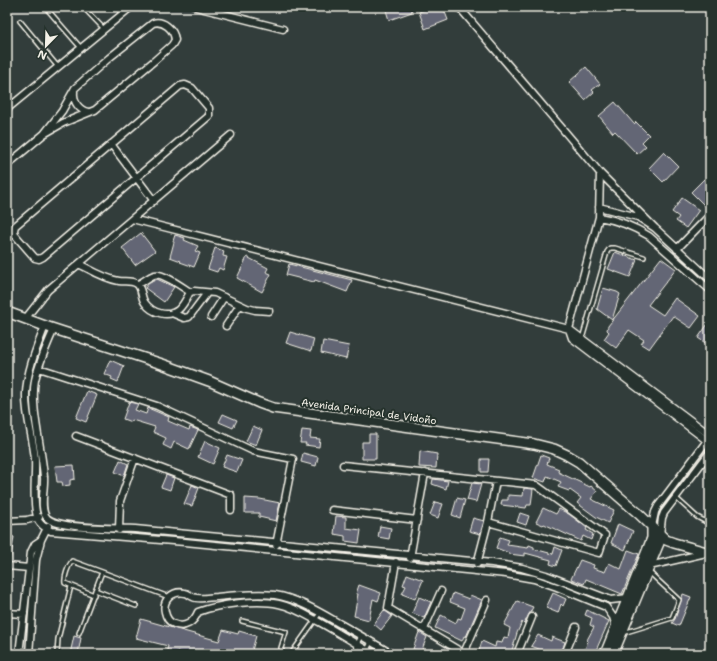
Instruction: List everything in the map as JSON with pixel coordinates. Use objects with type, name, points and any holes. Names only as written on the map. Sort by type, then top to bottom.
[{"type":"main road","name":"Avenida Principal de Vidoño","points":[[7,312],[162,364],[209,381],[273,408],[534,444],[554,449],[579,462],[666,540],[710,553]]},
{"type":"main road","points":[[613,654],[619,630],[650,545],[652,538],[652,526]]},
{"type":"main road","points":[[627,608],[648,568],[659,543],[660,535]]},
{"type":"main road","points":[[605,654],[619,630]]},
{"type":"street","points":[[7,109],[131,7]]},
{"type":"street","points":[[196,7],[283,29]]},
{"type":"street","points":[[459,7],[600,173],[655,228],[710,279]]},
{"type":"street","points":[[7,165],[44,134],[59,115],[75,88],[153,23],[163,23],[174,35],[175,40],[173,43],[96,110],[88,112],[44,134]]},
{"type":"street","points":[[183,85],[187,85],[192,88],[209,108],[209,116],[137,178],[41,258],[35,258],[14,233],[15,226],[111,144],[183,85]]},
{"type":"street","points":[[74,92],[74,98],[78,106],[88,112]]},
{"type":"street","points":[[25,319],[48,290],[231,135]]},
{"type":"street","points":[[111,144],[154,201]]},
{"type":"street","points":[[600,173],[598,217],[569,329],[572,338],[709,439]]},
{"type":"street","points":[[599,207],[638,217],[655,228]]},
{"type":"street","points":[[678,249],[710,215]]},
{"type":"street","points":[[598,217],[625,224],[649,236],[710,290]]},
{"type":"street","points":[[132,219],[569,329],[709,439]]},
{"type":"street","points":[[79,264],[116,281],[133,282],[138,284],[144,302],[149,308],[165,314],[179,310],[190,292]]},
{"type":"street","points":[[138,284],[152,275],[158,274],[166,277],[190,292],[215,293],[240,305],[255,310],[269,311]]},
{"type":"street","points":[[172,313],[184,318],[189,317],[207,293]]},
{"type":"street","points":[[211,317],[224,297]]},
{"type":"street","points":[[226,326],[240,305]]},
{"type":"street","points":[[49,327],[35,380],[34,396],[43,460],[43,509],[44,514],[55,523],[478,561],[522,568],[546,575],[611,600],[627,608]]},
{"type":"street","points":[[49,327],[28,376],[26,394],[26,407],[36,474],[34,494],[37,518],[46,529],[52,531],[409,563],[506,574],[534,579],[606,607],[627,608]]},
{"type":"street","points":[[39,368],[157,406],[253,451],[293,459],[276,542],[276,550]]},
{"type":"street","points":[[76,436],[231,495],[231,510]]},
{"type":"street","points":[[652,526],[658,506],[709,439]]},
{"type":"street","points":[[660,535],[662,518],[675,497],[710,452]]},
{"type":"street","points":[[120,537],[120,501],[135,458]]},
{"type":"street","points":[[343,464],[536,485],[605,535],[599,553],[488,522]]},
{"type":"street","points":[[409,563],[425,473]]},
{"type":"street","points":[[475,570],[488,522],[496,481]]},
{"type":"street","points":[[332,510],[417,520]]},
{"type":"street","points":[[7,521],[27,520],[37,518],[44,514]]},
{"type":"street","points":[[29,654],[36,560],[41,540],[51,521]]},
{"type":"street","points":[[19,654],[28,568],[32,549],[37,542],[41,540]]},
{"type":"street","points":[[648,568],[710,553]]},
{"type":"street","points":[[396,562],[388,608],[465,654],[487,600]]},
{"type":"street","points":[[7,566],[28,568]]},
{"type":"street","points":[[424,629],[441,591]]},
{"type":"street","points":[[374,654],[367,652],[301,612],[279,604],[268,602],[246,603],[213,607],[198,612],[196,618],[192,622],[181,626],[170,622],[166,617],[164,606],[170,597],[179,592],[189,594],[193,597],[208,598],[243,595],[276,595],[299,602],[320,612],[392,654]]},
{"type":"street","points":[[606,607],[619,630]]},
{"type":"street","points":[[7,613],[24,614]]},
{"type":"street","points":[[517,654],[532,617]]},
{"type":"street","points":[[565,654],[576,627]]},
{"type":"lane","points":[[83,7],[104,29]]},
{"type":"lane","points":[[48,9],[81,48]]},
{"type":"lane","points":[[20,21],[58,67]]},
{"type":"lane","points":[[7,96],[13,104]]},
{"type":"lane","points":[[582,338],[607,252],[610,248],[615,248],[644,257]]},
{"type":"lane","points":[[675,497],[697,517],[710,524]]},
{"type":"lane","points":[[94,595],[65,583],[64,580],[68,567],[72,562],[170,597]]},
{"type":"lane","points":[[619,630],[672,618],[679,600],[648,568]]},
{"type":"lane","points":[[79,633],[102,572]]},
{"type":"lane","points":[[57,654],[58,639],[71,586]]},
{"type":"lane","points":[[95,590],[136,606]]},
{"type":"lane","points":[[291,654],[320,612]]},
{"type":"lane","points":[[242,621],[286,632],[281,648],[283,654]]},
{"type":"lane","points":[[356,654],[356,644],[361,636]]},
{"type":"lane","points":[[367,652],[371,642]]},
{"type":"building","points":[[385,7],[411,7],[412,12],[389,20]]},
{"type":"building","points":[[433,7],[443,7],[448,20],[425,29],[419,12]]},
{"type":"building","points":[[586,67],[600,84],[592,90],[594,92],[585,100],[569,82]]},
{"type":"building","points":[[615,102],[634,124],[636,122],[649,135],[642,142],[646,146],[637,154],[615,131],[613,133],[599,116]]},
{"type":"building","points":[[664,152],[678,166],[663,182],[649,168]]},
{"type":"building","points":[[704,179],[710,185],[710,201],[705,206],[691,192]]},
{"type":"building","points":[[682,198],[699,210],[686,228],[676,221],[679,217],[672,212]]},
{"type":"building","points":[[141,233],[155,251],[135,265],[122,248]]},
{"type":"building","points":[[175,235],[185,238],[184,240],[198,246],[195,251],[200,253],[194,267],[170,257]]},
{"type":"building","points":[[215,248],[224,251],[223,256],[227,257],[223,270],[219,268],[217,272],[208,269]]},
{"type":"building","points":[[615,252],[637,260],[630,277],[608,269]]},
{"type":"building","points":[[247,257],[268,268],[266,272],[271,274],[262,292],[237,278]]},
{"type":"building","points":[[661,258],[676,269],[648,305],[663,315],[675,298],[700,316],[691,328],[673,316],[649,349],[641,344],[644,340],[629,330],[616,348],[604,339],[609,332],[607,330],[608,326]]},
{"type":"building","points":[[289,264],[352,280],[347,292],[315,280],[314,282],[286,275]]},
{"type":"building","points":[[157,279],[174,287],[164,302],[145,288],[148,284]]},
{"type":"building","points":[[603,288],[620,294],[612,320],[597,309]]},
{"type":"building","points":[[710,321],[710,346],[698,338]]},
{"type":"building","points":[[290,332],[314,339],[311,351],[286,343]]},
{"type":"building","points":[[323,341],[349,346],[346,359],[321,353]]},
{"type":"building","points":[[110,360],[124,366],[118,382],[111,379],[112,377],[104,374]]},
{"type":"building","points":[[87,391],[97,395],[86,422],[76,418]]},
{"type":"building","points":[[129,402],[138,404],[135,410],[146,414],[148,408],[169,417],[168,421],[189,430],[190,427],[198,430],[189,449],[174,442],[171,449],[163,445],[166,438],[153,432],[155,427],[132,420],[131,422],[123,419]]},
{"type":"building","points":[[223,414],[237,420],[233,428],[219,422]]},
{"type":"building","points":[[253,426],[262,430],[256,445],[246,441]]},
{"type":"building","points":[[302,430],[311,431],[310,438],[320,439],[319,447],[305,445],[306,443],[300,443]]},
{"type":"building","points":[[369,434],[376,434],[376,459],[362,459],[362,442],[369,442]]},
{"type":"building","points":[[205,441],[220,448],[213,464],[198,457]]},
{"type":"building","points":[[420,451],[437,454],[436,468],[419,467]]},
{"type":"building","points":[[303,453],[318,457],[316,466],[301,462]]},
{"type":"building","points":[[227,455],[242,460],[237,472],[222,467]]},
{"type":"building","points":[[541,455],[549,458],[547,464],[559,469],[558,472],[590,487],[591,486],[597,491],[591,499],[614,510],[608,523],[596,517],[577,503],[581,498],[570,490],[569,491],[558,487],[561,482],[547,476],[545,482],[533,478]]},
{"type":"building","points":[[481,459],[489,459],[488,472],[481,472]]},
{"type":"building","points":[[120,460],[128,464],[124,476],[115,472]]},
{"type":"building","points":[[74,465],[75,479],[70,480],[70,485],[63,486],[62,482],[57,482],[55,466]]},
{"type":"building","points":[[166,475],[174,478],[170,490],[161,487]]},
{"type":"building","points":[[433,479],[448,481],[446,489],[432,484]]},
{"type":"building","points":[[472,483],[481,484],[476,502],[467,500]]},
{"type":"building","points":[[192,485],[199,488],[192,506],[184,504]]},
{"type":"building","points":[[524,488],[533,489],[531,505],[527,505],[526,508],[501,505],[502,500],[508,500],[508,495],[523,496]]},
{"type":"building","points":[[245,498],[280,503],[276,521],[259,517],[259,513],[245,513]]},
{"type":"building","points":[[457,498],[465,500],[460,518],[452,515]]},
{"type":"building","points":[[435,502],[443,504],[438,518],[430,515]]},
{"type":"building","points":[[543,508],[556,514],[559,509],[569,514],[587,528],[586,530],[593,534],[591,540],[583,536],[581,541],[544,524],[543,525],[536,522]]},
{"type":"building","points":[[520,513],[529,516],[526,525],[517,522]]},
{"type":"building","points":[[336,516],[346,517],[346,528],[361,530],[359,543],[345,541],[345,536],[334,534]]},
{"type":"building","points":[[473,518],[484,521],[480,534],[469,531]]},
{"type":"building","points":[[618,524],[633,531],[625,550],[611,543]]},
{"type":"building","points":[[380,526],[391,528],[389,539],[378,537]]},
{"type":"building","points":[[7,535],[14,537],[10,561],[7,561]]},
{"type":"building","points":[[500,537],[509,540],[507,545],[528,548],[529,545],[534,547],[534,549],[553,554],[555,547],[562,550],[556,566],[550,564],[551,560],[525,553],[525,556],[509,554],[496,548]]},
{"type":"building","points":[[628,550],[639,554],[622,594],[586,579],[584,584],[571,579],[580,560],[594,565],[593,568],[605,572],[609,563],[621,569]]},
{"type":"building","points":[[407,574],[423,580],[415,599],[402,594],[406,586],[403,585]]},
{"type":"building","points":[[359,585],[381,593],[378,601],[373,599],[369,620],[354,616],[358,594],[356,594]]},
{"type":"building","points":[[453,593],[469,599],[470,595],[482,600],[466,637],[464,636],[462,641],[435,628],[441,615],[456,623],[458,618],[461,619],[465,608],[450,602]]},
{"type":"building","points":[[553,593],[566,599],[563,606],[561,604],[558,613],[546,608]]},
{"type":"building","points":[[683,594],[691,597],[679,626],[672,623],[675,619]]},
{"type":"building","points":[[419,597],[431,602],[424,618],[412,613]]},
{"type":"building","points":[[517,601],[533,607],[524,624],[522,622],[511,654],[486,654],[479,651],[482,641],[495,647],[496,642],[502,643],[504,637],[508,638],[510,628],[504,625]]},
{"type":"building","points":[[384,610],[392,616],[381,630],[374,624]]},
{"type":"building","points":[[587,610],[609,621],[597,648],[599,648],[596,654],[584,652],[588,641],[587,640],[594,627],[590,625],[592,618],[585,615]]},
{"type":"building","points":[[141,619],[219,641],[223,630],[238,634],[239,631],[256,636],[251,654],[187,654],[177,651],[176,654],[166,654],[168,646],[136,638]]},
{"type":"building","points":[[419,632],[427,637],[421,652],[413,649]]},
{"type":"building","points":[[538,635],[551,641],[552,637],[565,642],[561,654],[552,654],[531,646]]},
{"type":"building","points":[[74,636],[81,638],[78,654],[70,654]]}]
